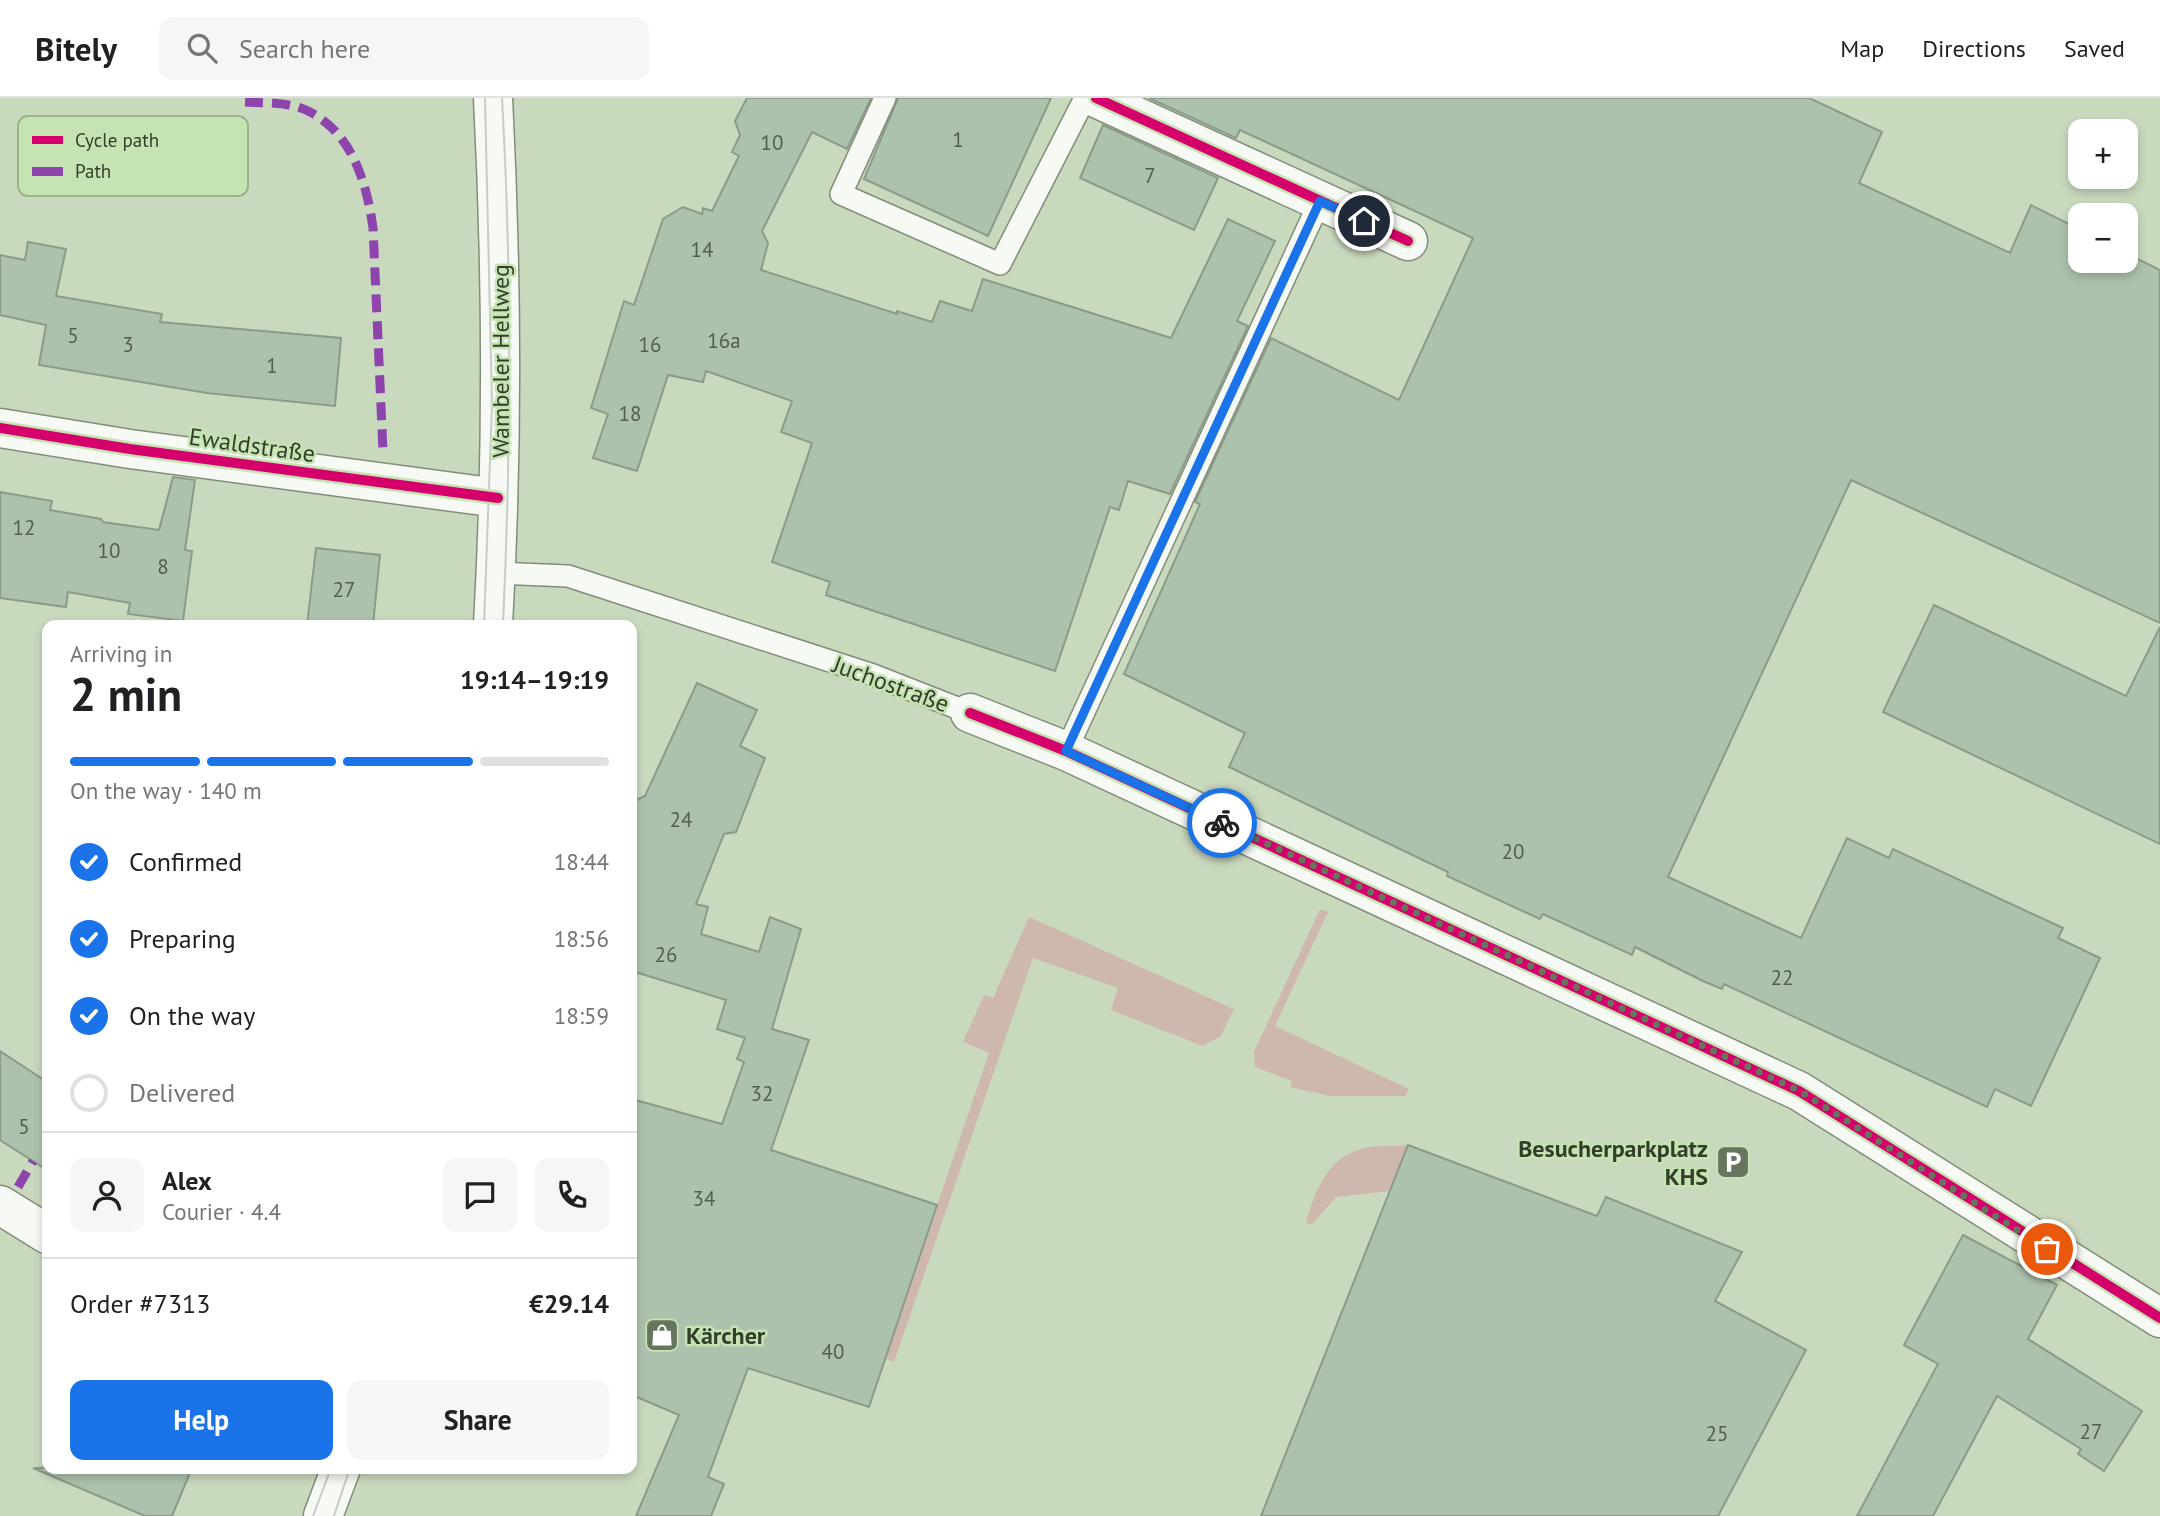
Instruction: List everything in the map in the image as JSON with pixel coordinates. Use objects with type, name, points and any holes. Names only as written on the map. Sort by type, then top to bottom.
[{"type":"street","name":"Wambeler Hellweg","points":[[493,98],[501,252],[498,499],[493,620]]},
{"type":"street","points":[[1096,98],[1408,241]]},
{"type":"street","name":"Ewaldstraße","points":[[0,428],[130,449],[498,499]]},
{"type":"street","name":"Juchostraße","points":[[970,713],[1066,751],[1800,1091],[2160,1318]]},
{"type":"street","points":[[0,1205],[42,1231]]},
{"type":"street","points":[[323,1516],[339,1474]]},
{"type":"lane","points":[[885,98],[841,194],[1000,264],[1085,98]]},
{"type":"lane","points":[[1066,751],[1320,201]]},
{"type":"lane","name":"Juchostraße","points":[[495,573],[568,576],[873,675],[970,713]]},
{"type":"shaded area","points":[[1320,909],[1328,912],[1275,1026],[1409,1089],[1405,1096],[1330,1096],[1290,1087],[1292,1081],[1255,1067],[1254,1052]]},
{"type":"shaded area","points":[[1029,917],[1234,1009],[1221,1036],[1203,1046],[1111,1010],[1118,988],[1033,958],[894,1362],[885,1358],[989,1053],[963,1042],[984,995],[993,998]]},
{"type":"shaded area","points":[[1408,1145],[1390,1191],[1336,1197],[1312,1224],[1306,1223],[1314,1197],[1326,1174],[1344,1156],[1370,1147]]},
{"type":"building","points":[[747,98],[871,98],[847,149],[812,132],[762,231],[768,243],[761,270],[897,314],[897,311],[932,322],[940,301],[972,311],[983,279],[1171,338],[1228,219],[1275,241],[1237,321],[1248,326],[1170,494],[1128,481],[1119,510],[1110,507],[1055,671],[826,595],[830,582],[772,562],[812,443],[781,432],[792,401],[706,371],[703,382],[668,375],[637,471],[593,458],[608,414],[591,408],[624,301],[634,305],[663,219],[683,207],[702,214],[703,208],[712,211],[739,156],[732,152],[740,135],[735,121]]},
{"type":"building","points":[[898,98],[1051,98],[988,236],[864,179]]},
{"type":"building","points":[[1149,98],[1809,98],[1882,132],[1859,183],[2010,253],[2031,205],[2068,224],[2068,273],[2138,273],[2138,259],[2160,270],[2160,623],[1851,480],[1668,877],[1801,938],[1847,838],[1889,858],[1893,849],[2063,928],[2058,938],[2100,958],[2031,1106],[1995,1089],[1987,1107],[1724,984],[1722,989],[1635,947],[1632,955],[1543,914],[1540,919],[1447,876],[1448,872],[1229,767],[1245,733],[1124,674],[1200,504],[1195,502],[1271,338],[1399,400],[1473,238],[1240,130],[1236,138]]},
{"type":"building","points":[[1103,125],[1218,178],[1194,230],[1080,178]]},
{"type":"building","points":[[28,242],[66,249],[56,296],[162,314],[160,322],[341,338],[335,406],[207,393],[39,365],[46,325],[0,315],[0,255],[25,260]]},
{"type":"building","points":[[173,477],[195,480],[185,550],[192,551],[183,620],[128,614],[130,603],[68,592],[66,607],[0,598],[0,492],[52,501],[50,510],[101,519],[103,522],[159,530]]},
{"type":"building","points":[[316,548],[380,555],[374,620],[308,620]]},
{"type":"building","points":[[1934,605],[2126,696],[2160,627],[2160,844],[1883,712]]},
{"type":"building","points":[[697,683],[757,710],[740,746],[765,758],[736,832],[724,834],[696,904],[708,907],[701,934],[759,952],[770,917],[801,929],[772,1029],[809,1040],[771,1150],[937,1205],[869,1407],[748,1368],[708,1477],[724,1484],[711,1516],[636,1516],[679,1415],[637,1397],[637,1100],[722,1124],[744,1062],[737,1059],[745,1038],[717,1029],[726,1000],[637,973],[637,800],[645,796]]},
{"type":"building","points":[[0,1051],[42,1079],[42,1167],[0,1140]]},
{"type":"building","points":[[1408,1145],[1597,1216],[1606,1197],[1742,1252],[1715,1301],[1806,1350],[1718,1516],[1261,1516]]},
{"type":"building","points":[[1963,1235],[2057,1285],[2028,1339],[2142,1411],[2104,1471],[2078,1454],[2081,1449],[1997,1396],[1933,1516],[1857,1516],[1938,1364],[1904,1345]]},
{"type":"building","points":[[47,1474],[190,1474],[172,1516],[145,1516]]},
{"type":"tram line","points":[[484,620],[492,405],[485,98]]},
{"type":"tram line","points":[[502,98],[508,230],[509,362],[503,620]]},
{"type":"tram line","points":[[313,1516],[329,1474]]},
{"type":"tram line","points":[[334,1516],[348,1474]]},
{"type":"marked path","points":[[245,102],[295,106],[310,112],[337,133],[362,178],[373,228],[383,451]]},
{"type":"marked path","points":[[18,1187],[33,1161]]},
{"type":"cycle path","points":[[1096,98],[1408,241]]},
{"type":"cycle path","points":[[0,428],[130,449],[498,498]]},
{"type":"cycle path","points":[[970,713],[1066,751],[1799,1091],[2160,1318]]},
{"type":"way so far","points":[[1222,823],[1800,1091],[2047,1249]]},
{"type":"place","name":"Besucherparkplatz KHS","points":[[1733,1162]]},
{"type":"place","name":"Kärcher","points":[[662,1335]]},
{"type":"route","points":[[1222,823],[1066,751],[1320,201],[1364,221]]}]
